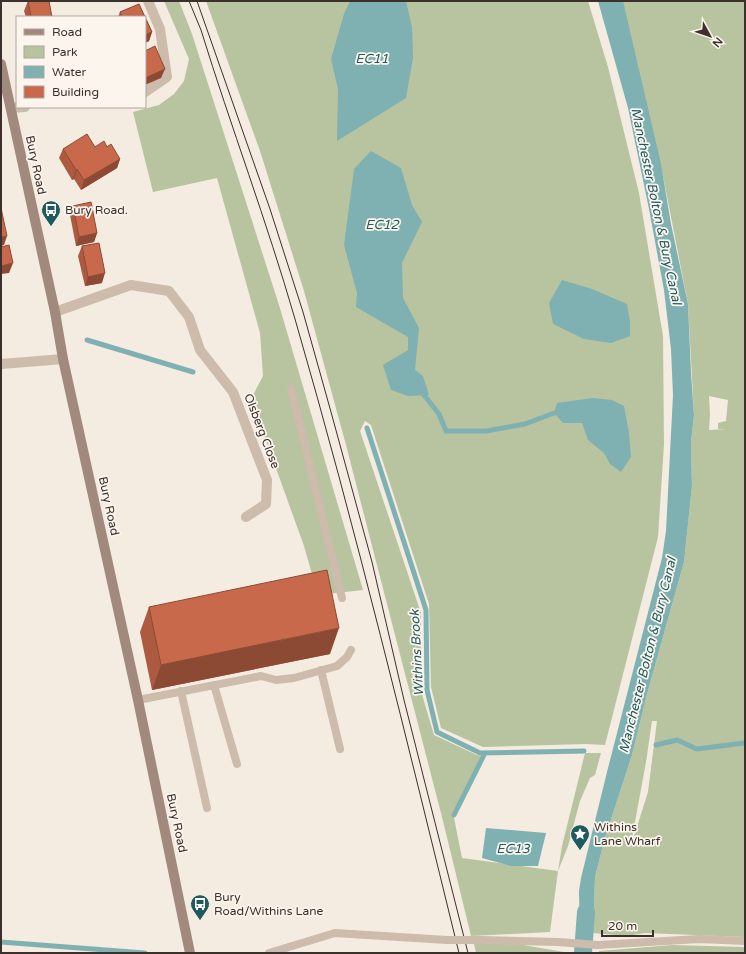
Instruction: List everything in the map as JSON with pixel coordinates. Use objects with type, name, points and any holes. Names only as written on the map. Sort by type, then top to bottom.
[{"type":"street","points":[[146,91],[167,77],[160,29],[148,1]]},
{"type":"street","name":"Bury Road","points":[[1,64],[55,312],[63,359],[138,700],[190,953]]},
{"type":"street","points":[[11,108],[16,108]]},
{"type":"street","name":"Olsberg Close","points":[[55,312],[131,285],[169,291],[189,317],[200,350],[233,392],[267,480],[266,504],[246,517]]},
{"type":"street","points":[[1,364],[63,359]]},
{"type":"lane","points":[[291,388],[342,598]]},
{"type":"lane","points":[[138,700],[261,676],[276,680],[294,678],[337,666],[347,657],[351,650]]},
{"type":"lane","points":[[321,670],[340,750]]},
{"type":"lane","points":[[214,685],[237,764]]},
{"type":"lane","points":[[181,692],[207,808]]},
{"type":"lane","points":[[269,953],[335,933],[447,940],[564,942],[598,945],[699,939],[745,941]]},
{"type":"green space","points":[[164,1],[179,1],[192,34],[279,305],[363,590],[318,595],[304,546],[251,399],[263,376],[260,333],[217,178],[153,192],[133,112],[159,105],[174,94],[184,81],[189,59]]},
{"type":"green space","points":[[206,1],[588,1],[608,67],[639,193],[663,336],[664,444],[658,537],[605,745],[586,744],[483,747],[441,728],[431,687],[429,604],[371,425],[365,421],[360,431],[421,613],[421,691],[434,735],[481,756],[453,813],[462,858],[558,871],[550,932],[471,936],[443,821],[346,445],[304,291],[260,151]]},
{"type":"green space","points":[[622,1],[745,1],[745,937],[645,933],[627,936],[593,933],[595,877],[605,838],[632,755],[647,694],[684,562],[692,486],[691,443],[694,415],[688,304],[664,181]],"holes":[[[709,396],[728,400],[726,421],[718,423],[718,429],[727,429],[709,430]],[[652,721],[657,721],[648,792],[630,849]]]},
{"type":"green space","points":[[585,753],[601,753],[595,775],[590,778],[580,801],[568,846],[558,871],[562,846]]},
{"type":"green space","points":[[474,944],[517,944],[570,953],[476,953]]},
{"type":"green space","points":[[672,945],[745,947],[745,953],[599,953],[599,951]]},
{"type":"water","name":"EC11","points":[[350,1],[406,1],[412,27],[413,58],[406,98],[337,141],[338,89],[331,59],[344,14]]},
{"type":"water","points":[[598,1],[623,1],[661,164],[671,224],[688,304],[694,415],[691,443],[692,486],[684,562],[647,694],[632,755],[605,838],[595,877],[593,933],[590,937],[580,937],[579,891],[581,878],[662,558],[666,531],[673,395],[671,349],[664,290],[649,209],[628,108]]},
{"type":"water","name":"EC12","points":[[371,151],[401,168],[412,205],[422,222],[402,263],[403,298],[419,328],[415,370],[423,376],[429,395],[408,396],[391,390],[383,365],[408,350],[408,337],[356,307],[357,293],[344,245],[354,169]]},
{"type":"water","points":[[562,280],[592,289],[627,304],[630,321],[630,336],[611,343],[584,339],[553,324],[549,303]]},
{"type":"water","points":[[593,398],[612,400],[624,406],[629,433],[631,457],[621,472],[610,464],[604,453],[588,440],[582,423],[563,423],[554,413],[557,403]]},
{"type":"water","name":"EC13","points":[[486,828],[546,833],[538,866],[511,866],[482,858]]},
{"type":"building","points":[[28,1],[49,1],[52,16],[31,16]]},
{"type":"building","points":[[139,4],[145,16],[122,16],[120,12]]},
{"type":"building","points":[[146,19],[152,32],[146,35]]},
{"type":"building","points":[[155,46],[165,69],[146,78],[146,50]]},
{"type":"building","points":[[87,134],[95,147],[104,141],[107,147],[111,144],[120,159],[84,180],[63,149]]},
{"type":"building","points":[[91,202],[97,233],[79,237],[73,206]]},
{"type":"building","points":[[1,208],[7,236],[1,237]]},
{"type":"building","points":[[99,243],[105,273],[88,277],[82,246]]},
{"type":"building","points":[[9,245],[13,263],[1,266],[1,247]]},
{"type":"building","points":[[327,570],[339,628],[161,665],[149,607]]},
{"type":"waterway","points":[[87,340],[193,372]]},
{"type":"waterway","points":[[420,390],[439,414],[446,431],[486,431],[525,424],[554,413]]},
{"type":"waterway","name":"Withins Brook","points":[[367,428],[426,610],[427,690],[437,732],[480,753],[584,751]]},
{"type":"waterway","name":"Withins Brook","points":[[656,745],[677,740],[697,749],[745,744]]},
{"type":"waterway","points":[[454,815],[485,753]]},
{"type":"waterway","name":"Manchester Bolton & Bury Canal","points":[[583,953],[586,912]]},
{"type":"waterway","points":[[1,942],[145,953]]},
{"type":"tram line","points":[[189,1],[201,30],[273,247],[295,319],[339,477],[380,635],[459,953]]},
{"type":"tram line","points":[[197,1],[270,209],[303,312],[372,562],[404,700],[468,953]]},
{"type":"place","name":"Bury Road.","points":[[51,227]]},
{"type":"place","name":"Withins Lane Wharf","points":[[580,851]]},
{"type":"place","name":"Bury Road/Withins Lane","points":[[200,921]]}]
